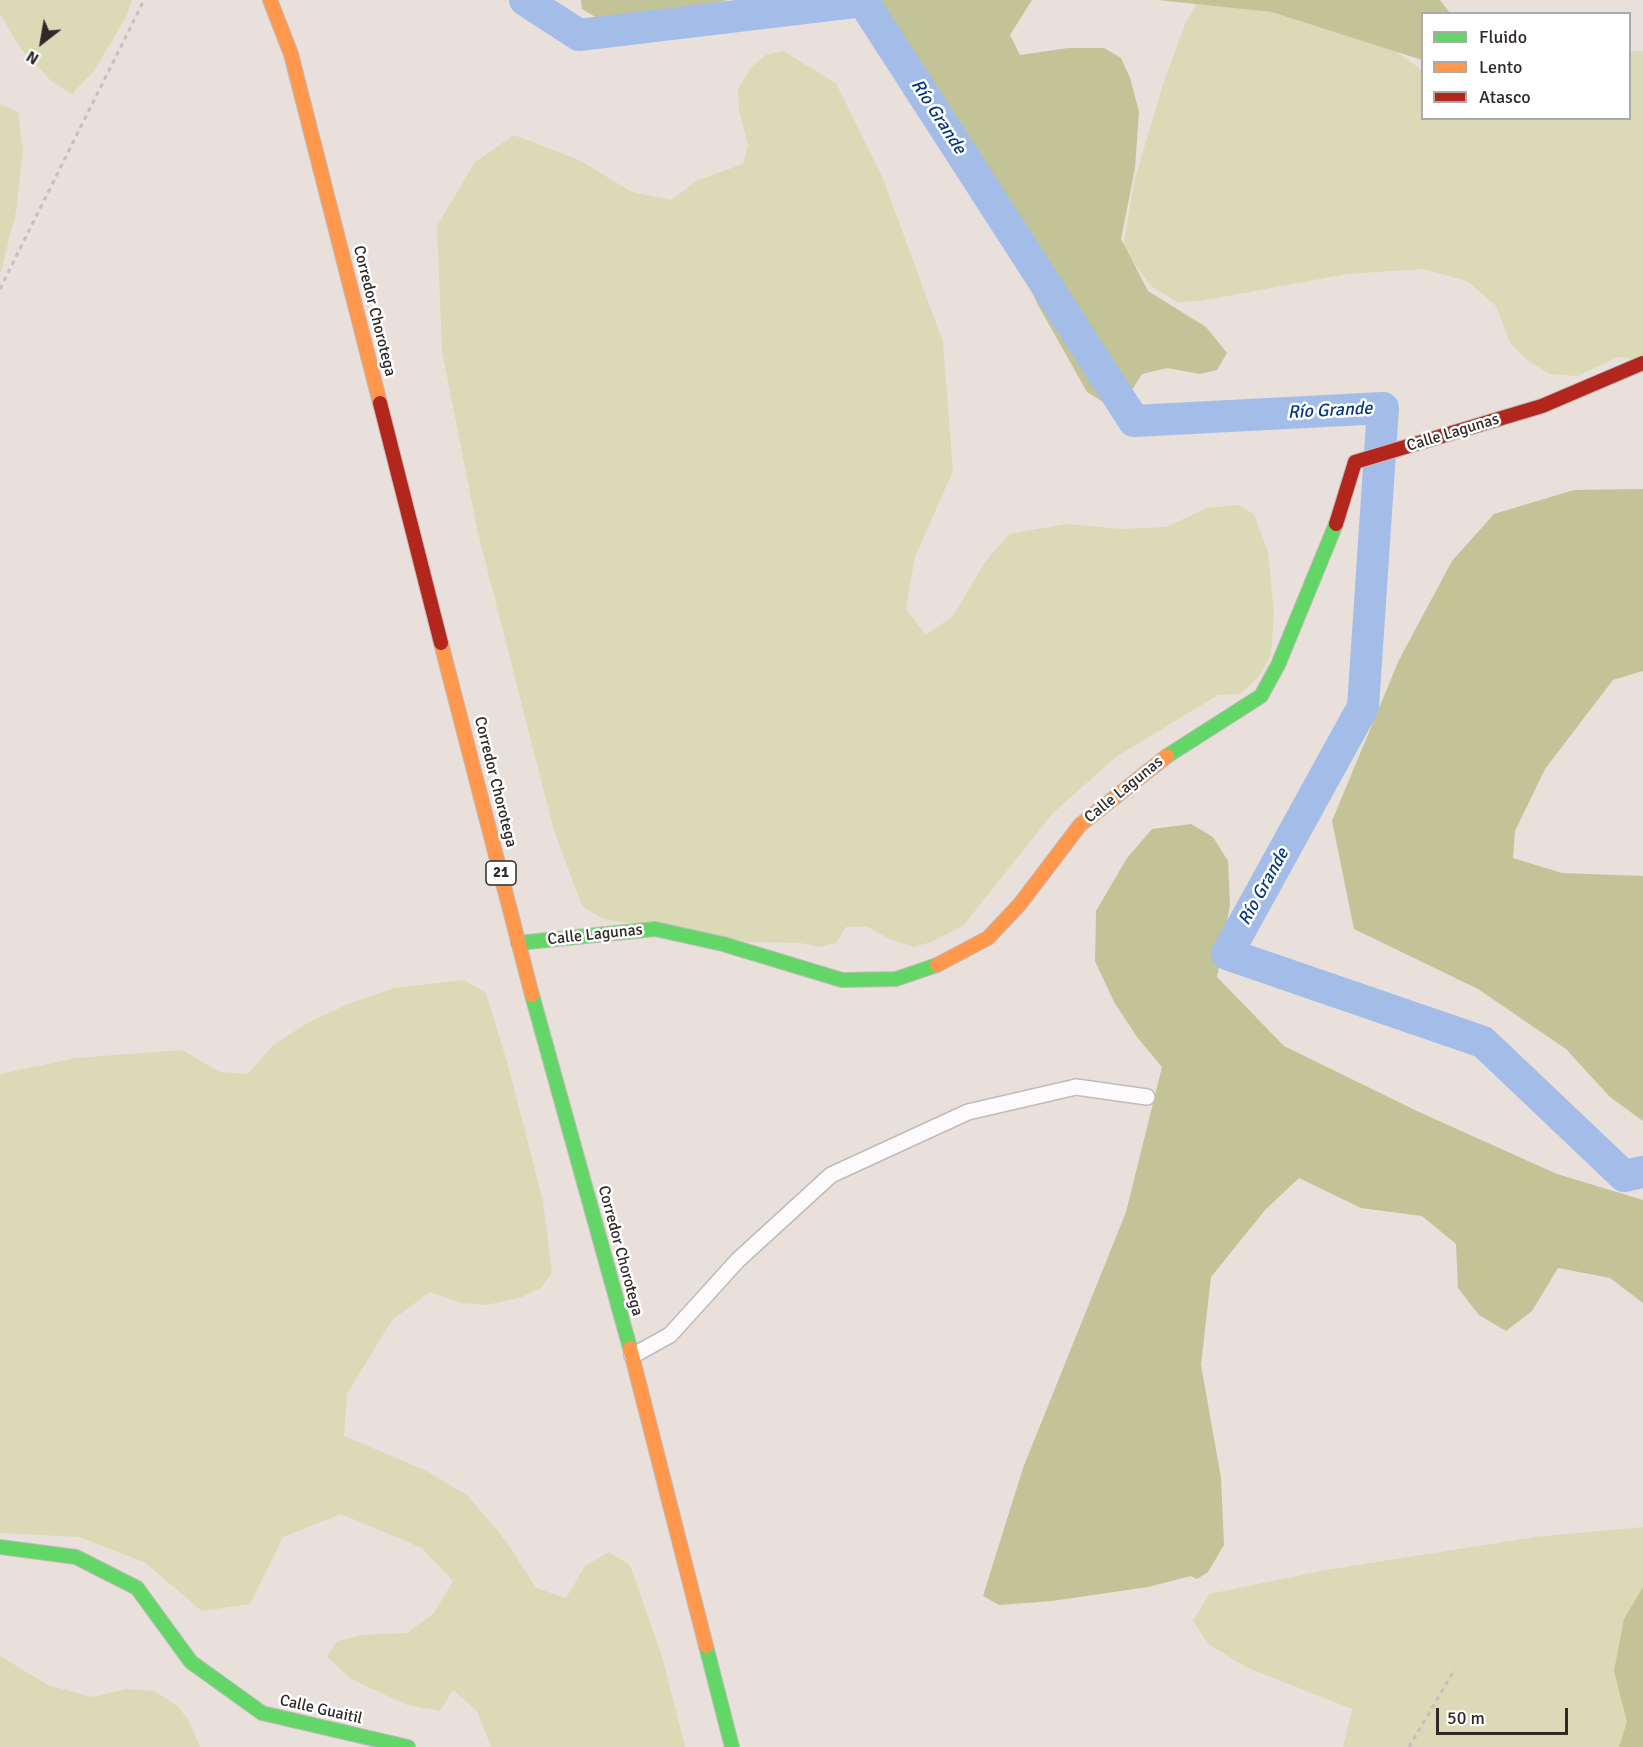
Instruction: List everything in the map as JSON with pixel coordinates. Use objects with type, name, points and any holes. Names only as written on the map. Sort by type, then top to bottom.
[{"type":"street","name":"Corredor Chorotega","points":[[270,0],[291,54],[518,943],[632,1356],[732,1747]]},
{"type":"street","name":"Calle Lagunas","points":[[518,943],[655,929],[723,944],[842,980],[896,979],[946,962],[988,938],[1020,904],[1080,825],[1151,766],[1261,696],[1278,665],[1331,540],[1355,462],[1542,406],[1643,363]]},
{"type":"street","points":[[632,1356],[670,1335],[738,1260],[831,1176],[968,1112],[1076,1087],[1147,1097]]},
{"type":"street","name":"Calle Guaitil","points":[[0,1547],[76,1557],[137,1588],[191,1662],[262,1713],[408,1747]]},
{"type":"path","points":[[0,289],[144,0]]},
{"type":"path","points":[[1408,1747],[1455,1669]]},
{"type":"green space","points":[[0,0],[132,0],[126,17],[94,71],[72,94],[51,81],[20,48],[0,14]]},
{"type":"green space","points":[[581,0],[728,0],[639,22],[609,25],[582,9]]},
{"type":"green space","points":[[866,0],[1032,0],[1010,35],[1020,55],[1068,48],[1104,48],[1121,58],[1130,78],[1139,112],[1135,168],[1121,239],[1148,291],[1206,327],[1227,353],[1217,370],[1200,374],[1167,368],[1142,374],[1122,406],[1108,405],[1087,392],[1038,305],[966,146],[904,43]]},
{"type":"green space","points":[[1158,0],[1440,0],[1449,12],[1421,12],[1421,60],[1272,12]]},
{"type":"green space","points":[[1242,1],[1384,43],[1421,69],[1421,120],[1631,120],[1631,51],[1643,51],[1643,360],[1618,357],[1577,376],[1550,374],[1528,361],[1510,343],[1496,306],[1467,281],[1423,269],[1347,274],[1200,301],[1178,302],[1151,286],[1123,248],[1134,182],[1163,84],[1185,24],[1197,3]]},
{"type":"green space","points":[[783,51],[836,83],[882,176],[943,342],[953,471],[915,557],[906,609],[926,635],[953,616],[985,562],[1009,534],[1066,524],[1122,529],[1166,527],[1207,508],[1238,505],[1254,514],[1268,552],[1274,613],[1271,655],[1259,676],[1240,694],[1218,695],[1116,757],[1053,813],[963,926],[931,942],[914,947],[889,939],[868,927],[846,927],[836,943],[819,947],[800,943],[750,942],[603,919],[582,906],[554,831],[478,533],[442,352],[437,226],[475,162],[514,135],[579,160],[632,192],[671,200],[698,180],[743,164],[748,145],[739,111],[738,89],[751,67],[766,55]]},
{"type":"green space","points":[[0,104],[18,112],[23,151],[16,212],[0,275]]},
{"type":"green space","points":[[1643,489],[1643,671],[1613,680],[1545,769],[1515,831],[1513,858],[1562,873],[1643,876],[1643,1121],[1610,1097],[1566,1049],[1478,989],[1354,929],[1332,821],[1399,660],[1452,561],[1494,514],[1574,490]]},
{"type":"green space","points":[[1191,824],[1213,837],[1228,861],[1230,905],[1217,977],[1284,1046],[1419,1112],[1557,1174],[1643,1200],[1643,1303],[1610,1278],[1558,1268],[1532,1311],[1506,1331],[1479,1315],[1458,1288],[1456,1244],[1422,1216],[1361,1208],[1299,1178],[1266,1209],[1211,1277],[1201,1365],[1221,1478],[1224,1545],[1208,1572],[1197,1579],[1191,1576],[1148,1587],[1052,1601],[999,1605],[983,1596],[1023,1468],[1126,1212],[1162,1067],[1137,1037],[1114,1002],[1095,961],[1096,911],[1127,858],[1152,829]]},
{"type":"green space","points":[[464,980],[486,993],[508,1065],[543,1201],[552,1272],[542,1287],[522,1297],[487,1305],[460,1303],[430,1292],[392,1320],[347,1394],[344,1436],[425,1470],[468,1496],[506,1541],[536,1588],[566,1598],[585,1566],[609,1552],[630,1565],[662,1656],[685,1747],[491,1747],[477,1711],[453,1690],[440,1711],[407,1705],[351,1679],[327,1657],[337,1641],[362,1635],[407,1633],[434,1613],[453,1581],[422,1548],[341,1514],[283,1537],[250,1604],[202,1611],[144,1562],[79,1537],[0,1533],[0,1074],[76,1058],[182,1050],[220,1072],[248,1074],[272,1046],[307,1023],[348,1004],[394,988]]},
{"type":"green space","points":[[1643,1527],[1643,1747],[1343,1747],[1352,1709],[1246,1667],[1208,1644],[1193,1621],[1209,1594],[1326,1570],[1535,1537]]},
{"type":"green space","points":[[1643,1587],[1643,1747],[1619,1747],[1627,1722],[1614,1671],[1624,1619]]},
{"type":"green space","points":[[0,1656],[48,1685],[92,1697],[126,1689],[154,1691],[175,1704],[188,1719],[200,1747],[0,1747]]},
{"type":"waterway","name":"Río Grande","points":[[525,0],[579,35],[863,1],[1134,421],[1383,408],[1363,707],[1227,954],[1483,1042],[1624,1176],[1643,1172]]},
{"type":"traffic: fast","points":[[1167,756],[1261,696],[1278,665],[1336,524]]},
{"type":"traffic: fast","points":[[518,943],[655,929],[723,944],[842,980],[896,979],[937,965]]},
{"type":"traffic: fast","points":[[532,995],[630,1348]]},
{"type":"traffic: fast","points":[[0,1547],[76,1557],[137,1588],[191,1662],[262,1713],[408,1747]]},
{"type":"traffic: fast","points":[[706,1646],[732,1747]]},
{"type":"traffic: slow","points":[[270,0],[291,54],[380,403]]},
{"type":"traffic: slow","points":[[441,643],[532,995]]},
{"type":"traffic: slow","points":[[937,965],[988,938],[1020,904],[1080,825],[1167,756]]},
{"type":"traffic: slow","points":[[630,1348],[706,1646]]},
{"type":"traffic: jam","points":[[1336,524],[1355,462],[1542,406],[1643,363]]},
{"type":"traffic: jam","points":[[380,403],[441,643]]}]
